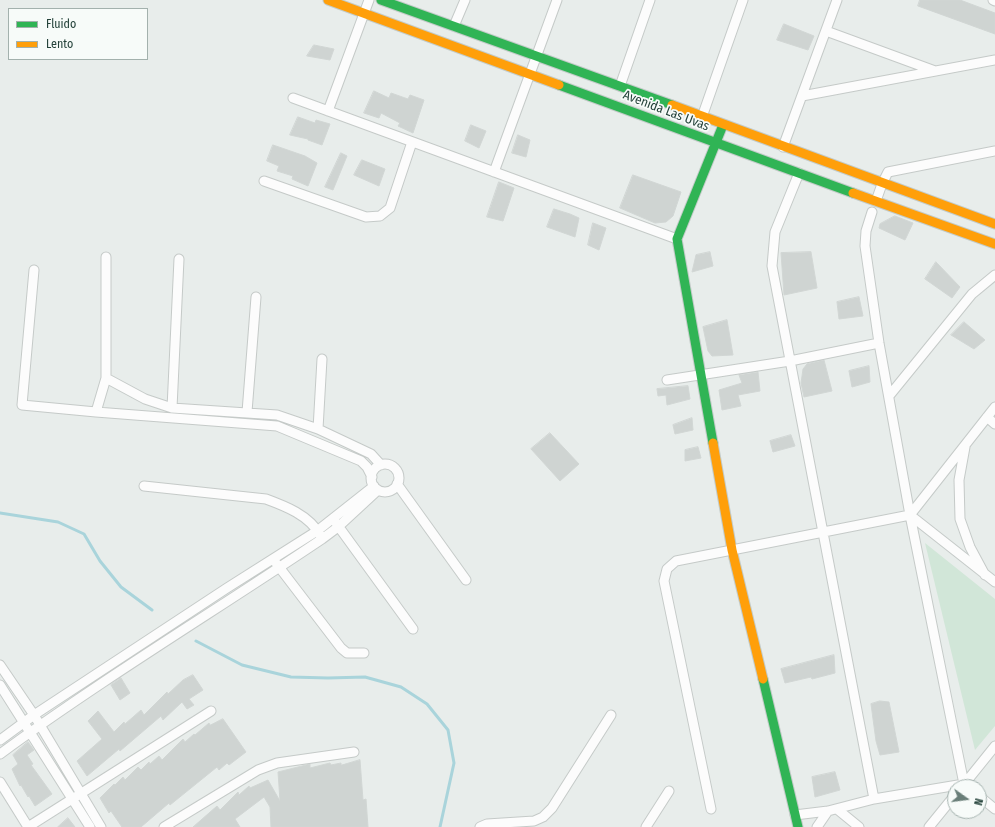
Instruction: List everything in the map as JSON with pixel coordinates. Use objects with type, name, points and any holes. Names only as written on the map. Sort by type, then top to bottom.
[{"type":"street","name":"Avenida Las Uvas","points":[[328,0],[715,144],[995,244]]},
{"type":"street","points":[[328,111],[369,0]]},
{"type":"street","name":"Avenida Las Uvas","points":[[381,0],[995,224]]},
{"type":"street","points":[[454,26],[465,0]]},
{"type":"street","points":[[494,172],[557,0]]},
{"type":"street","points":[[620,86],[650,0]]},
{"type":"street","points":[[702,117],[743,0]]},
{"type":"street","points":[[783,147],[837,0]]},
{"type":"street","points":[[826,31],[937,71]]},
{"type":"street","points":[[802,96],[995,60]]},
{"type":"street","points":[[294,98],[677,239]]},
{"type":"street","points":[[723,125],[677,239],[732,550],[798,827]]},
{"type":"street","points":[[264,181],[366,217],[380,216],[390,208],[412,142]]},
{"type":"street","points":[[876,201],[888,172],[995,151]]},
{"type":"street","points":[[799,173],[775,232],[772,266],[874,799]]},
{"type":"street","points":[[872,212],[866,231],[864,246],[879,343],[910,515],[964,779]]},
{"type":"street","points":[[96,412],[106,378],[106,257]]},
{"type":"street","points":[[172,408],[179,259]]},
{"type":"street","points":[[0,740],[23,722],[245,576],[273,559],[338,527],[375,484],[375,469],[381,465],[390,465],[397,471],[399,480],[391,490],[382,491],[375,484],[367,467],[361,461],[278,426],[22,405],[34,270]]},
{"type":"street","points":[[888,396],[972,294],[995,275]]},
{"type":"street","points":[[248,412],[256,297]]},
{"type":"street","points":[[667,380],[790,360],[879,343]]},
{"type":"street","points":[[318,429],[322,359]]},
{"type":"street","points":[[106,378],[145,399],[172,408],[277,415],[318,429],[371,454],[381,465]]},
{"type":"street","points":[[711,809],[664,581],[667,569],[676,561],[910,515],[995,407]]},
{"type":"street","points":[[986,417],[995,424]]},
{"type":"street","points":[[966,444],[959,480],[960,519],[970,548],[985,574]]},
{"type":"street","points":[[0,754],[168,638],[279,568],[320,535],[333,518],[375,484]]},
{"type":"street","points":[[397,484],[466,580]]},
{"type":"street","points":[[144,486],[266,499],[282,505],[305,517],[320,535]]},
{"type":"street","points":[[910,515],[995,582]]},
{"type":"street","points":[[333,518],[338,527],[413,629]]},
{"type":"street","points":[[273,559],[341,648],[347,653],[364,653]]},
{"type":"street","points":[[245,576],[250,586]]},
{"type":"street","points":[[0,665],[34,715],[58,758],[90,827]]},
{"type":"street","points":[[0,685],[50,762],[101,827]]},
{"type":"street","points":[[0,782],[28,827],[210,711]]},
{"type":"street","points":[[480,827],[487,824],[534,821],[543,817],[552,808],[610,714]]},
{"type":"street","points":[[970,779],[995,746]]},
{"type":"street","points":[[164,827],[258,770],[277,763],[354,752]]},
{"type":"street","points":[[50,762],[58,758]]},
{"type":"street","points":[[795,815],[832,810],[874,799],[947,789]]},
{"type":"street","points":[[646,827],[668,791]]},
{"type":"street","points":[[987,802],[995,809]]},
{"type":"street","points":[[929,827],[947,805]]},
{"type":"street","points":[[817,827],[832,810]]},
{"type":"street","points":[[832,810],[859,827]]},
{"type":"green space","points":[[925,543],[995,599],[995,726],[975,750]]},
{"type":"building","points":[[920,0],[960,0],[995,13],[995,34],[918,6]]},
{"type":"building","points":[[784,24],[814,36],[808,50],[777,40]]},
{"type":"building","points":[[314,45],[334,49],[330,60],[307,56]]},
{"type":"building","points":[[374,91],[389,98],[391,93],[408,99],[410,95],[424,100],[413,133],[398,126],[400,123],[381,113],[379,118],[364,113]]},
{"type":"building","points":[[298,117],[315,123],[316,120],[330,124],[322,145],[308,139],[290,135]]},
{"type":"building","points":[[471,125],[486,131],[479,148],[465,141]]},
{"type":"building","points":[[518,135],[530,140],[526,157],[512,153]]},
{"type":"building","points":[[273,145],[305,156],[317,163],[308,186],[292,179],[293,176],[277,171],[279,166],[267,161]]},
{"type":"building","points":[[341,153],[347,156],[333,190],[325,187]]},
{"type":"building","points":[[362,160],[385,169],[379,186],[354,175]]},
{"type":"building","points":[[633,175],[681,192],[673,216],[666,222],[655,223],[620,208]]},
{"type":"building","points":[[499,182],[514,188],[503,221],[487,217]]},
{"type":"building","points":[[554,209],[579,218],[575,237],[547,227]]},
{"type":"building","points":[[895,216],[913,223],[905,240],[879,228],[880,224]]},
{"type":"building","points":[[593,223],[606,228],[599,250],[588,245]]},
{"type":"building","points":[[710,252],[713,266],[692,272],[696,255]]},
{"type":"building","points":[[811,252],[817,288],[784,295],[781,253]]},
{"type":"building","points":[[936,262],[960,287],[952,298],[925,279]]},
{"type":"building","points":[[859,297],[863,316],[839,319],[837,302]]},
{"type":"building","points":[[727,320],[733,355],[712,356],[708,351],[703,327]]},
{"type":"building","points":[[964,322],[985,340],[974,349],[951,335]]},
{"type":"building","points":[[824,360],[832,391],[804,397],[801,383],[803,369],[807,364]]},
{"type":"building","points":[[869,366],[870,382],[852,387],[849,371]]},
{"type":"building","points":[[758,372],[760,391],[738,395],[741,406],[722,410],[719,390],[742,383],[739,375]]},
{"type":"building","points":[[688,386],[690,399],[667,405],[666,395],[658,396],[657,389]]},
{"type":"building","points":[[692,418],[693,430],[675,434],[673,425]]},
{"type":"building","points":[[550,433],[579,464],[560,481],[531,449]]},
{"type":"building","points":[[791,435],[795,446],[773,452],[770,441]]},
{"type":"building","points":[[698,447],[701,458],[685,461],[685,450]]},
{"type":"building","points":[[834,655],[835,673],[812,679],[811,677],[785,683],[781,669]]},
{"type":"building","points":[[193,675],[203,690],[189,699],[194,705],[187,709],[182,702],[163,720],[161,716],[120,751],[119,749],[87,776],[77,761],[102,739],[88,721],[98,711],[114,732],[124,722],[125,724],[141,710],[144,715],[167,692],[168,694],[183,680]]},
{"type":"building","points":[[121,678],[130,693],[120,700],[111,685]]},
{"type":"building","points":[[880,701],[889,702],[899,752],[880,755],[876,741],[871,704]]},
{"type":"building","points":[[223,719],[246,752],[229,765],[227,763],[219,770],[217,767],[170,805],[169,803],[141,827],[122,827],[111,811],[109,813],[100,798],[114,784],[115,785],[123,777],[125,780],[138,767],[141,770],[149,762],[150,764],[159,756],[162,760],[183,739],[185,742],[209,723],[210,725]]},
{"type":"building","points":[[28,742],[34,750],[27,755],[33,764],[31,765],[52,794],[35,806],[21,785],[20,786],[12,769],[18,764],[13,755]]},
{"type":"building","points":[[360,760],[363,800],[366,799],[368,827],[271,827],[270,807],[264,797],[235,819],[240,827],[193,827],[217,806],[220,810],[238,792],[239,795],[249,786],[250,788],[268,780],[280,801],[278,772],[310,764],[310,768],[330,763],[331,765],[341,763],[341,765]]},
{"type":"building","points":[[835,772],[840,790],[815,797],[812,777]]},
{"type":"building","points":[[68,818],[75,827],[58,827]]},
{"type":"waterway","points":[[0,513],[58,522],[84,534],[100,561],[121,587],[152,610]]},
{"type":"waterway","points":[[196,641],[242,665],[291,677],[365,677],[401,687],[427,704],[448,730],[454,763],[440,827]]},
{"type":"traffic: fast","points":[[381,0],[672,105]]},
{"type":"traffic: fast","points":[[559,85],[853,193]]},
{"type":"traffic: fast","points":[[713,443],[677,239],[723,125]]},
{"type":"traffic: fast","points":[[763,679],[798,827]]},
{"type":"traffic: slow","points":[[328,0],[559,85]]},
{"type":"traffic: slow","points":[[672,105],[995,224]]},
{"type":"traffic: slow","points":[[853,193],[995,244]]},
{"type":"traffic: slow","points":[[713,443],[732,550],[763,679]]}]
